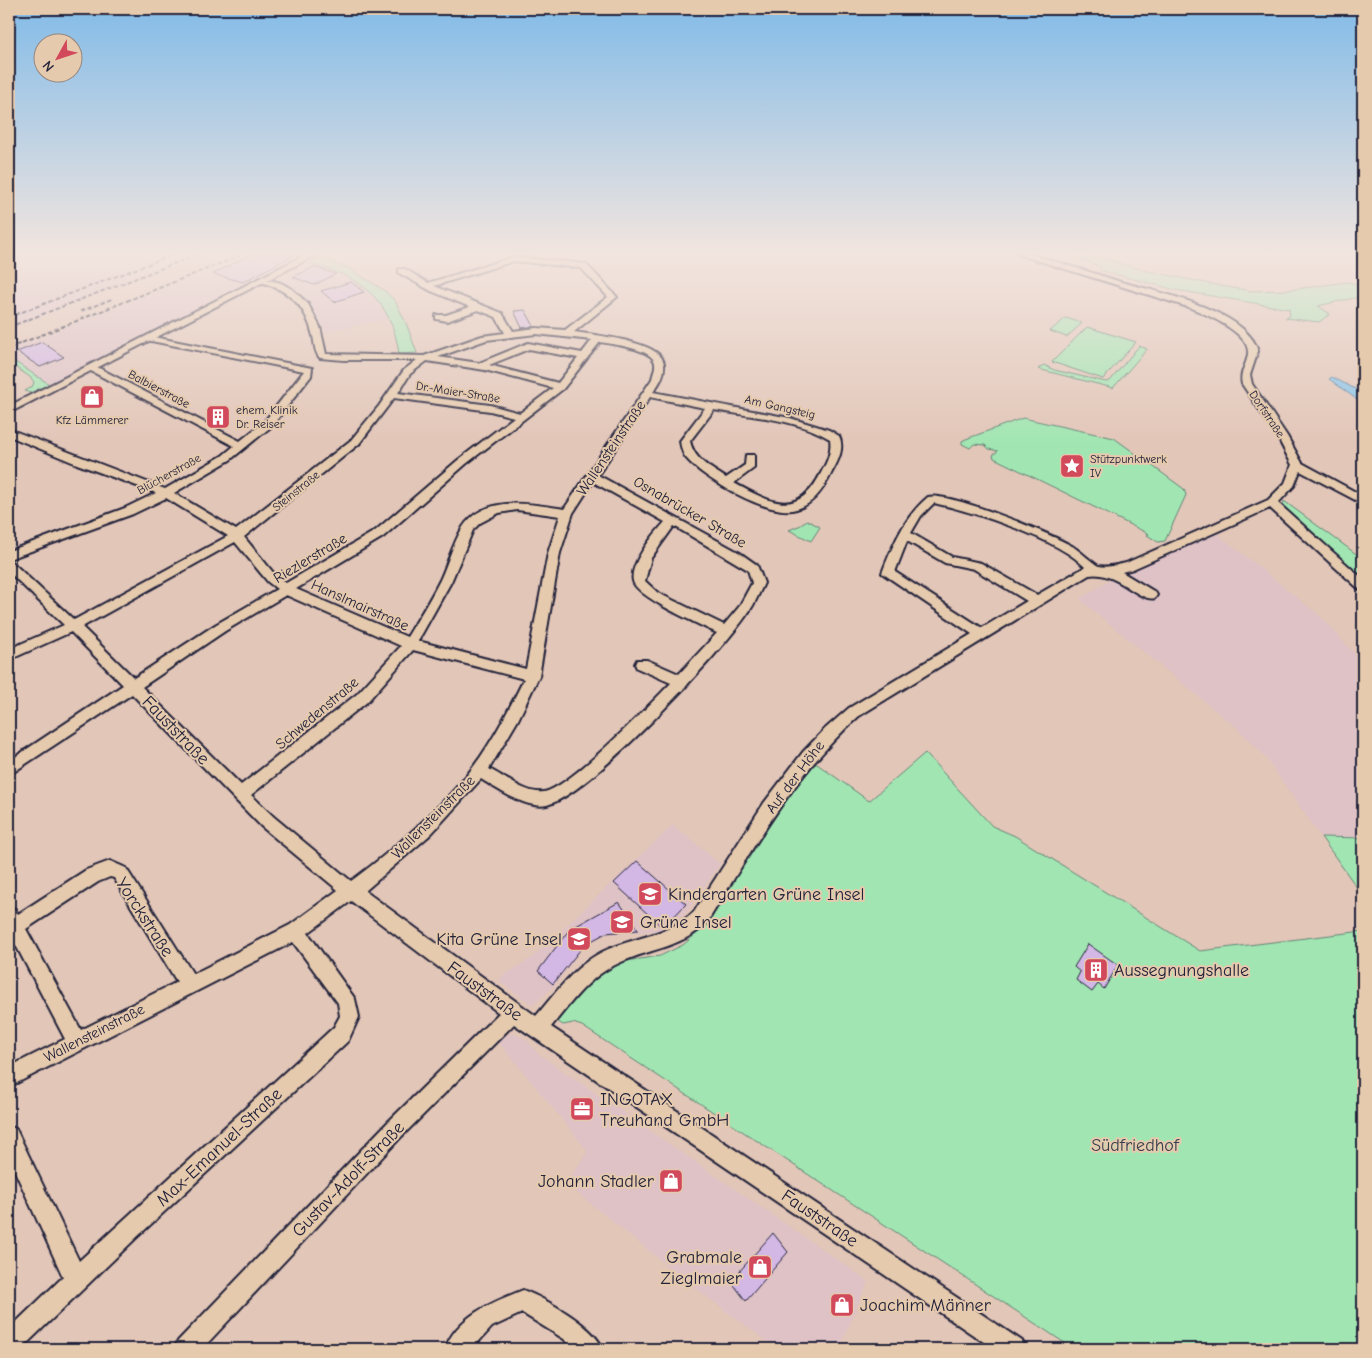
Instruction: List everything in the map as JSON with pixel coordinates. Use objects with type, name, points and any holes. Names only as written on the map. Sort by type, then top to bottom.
[{"type":"main road","points":[[9,410],[191,317]]},
{"type":"street","points":[[311,317],[317,329],[320,353],[323,356],[426,358],[480,366],[560,387]]},
{"type":"street","points":[[500,317],[510,333]]},
{"type":"street","points":[[568,333],[588,317]]},
{"type":"street","name":"Dorfstraße","points":[[1219,317],[1230,325],[1252,347],[1253,353],[1246,368],[1246,382],[1278,428],[1297,465]]},
{"type":"street","name":"Steinstraße","points":[[9,655],[73,627],[237,536],[342,454],[368,427],[407,372],[426,358],[466,343],[510,333],[536,331],[568,333]]},
{"type":"street","name":"Wallensteinstraße","points":[[9,1077],[76,1041],[296,931],[351,891],[425,829],[479,771],[513,716],[532,676],[554,553],[567,514],[647,394],[660,371],[660,364],[656,355],[634,344],[568,333]]},
{"type":"street","name":"Blücherstraße","points":[[9,555],[129,511],[166,493],[226,458],[268,424],[309,370],[151,338]]},
{"type":"street","name":"Riezlerstraße","points":[[9,769],[220,628],[379,534],[462,462],[560,387],[598,338]]},
{"type":"street","points":[[480,366],[528,346],[584,356]]},
{"type":"street","name":"Balbierstraße","points":[[92,368],[242,446]]},
{"type":"street","name":"Am Gangsteig","points":[[647,394],[790,422],[825,432],[835,438],[837,446],[820,486],[798,505],[779,507],[728,482],[697,463],[689,454],[685,442],[711,407]]},
{"type":"street","name":"Dr.-Maier-Straße","points":[[391,395],[490,408],[521,416]]},
{"type":"street","name":"Hanslmairstraße","points":[[9,432],[81,462],[166,493],[237,536],[272,579],[287,590],[374,631],[410,644],[532,676]]},
{"type":"street","points":[[728,482],[750,466],[750,457]]},
{"type":"street","points":[[1102,570],[1129,566],[1272,503],[1290,484],[1297,465],[1363,500]]},
{"type":"street","name":"Osnabrücker Straße","points":[[479,771],[529,796],[545,799],[558,795],[593,768],[680,681],[744,609],[758,583],[752,568],[736,556],[591,476]]},
{"type":"street","points":[[981,634],[888,573],[904,534],[924,504],[932,499],[1037,535],[1082,556],[1102,570],[1151,595]]},
{"type":"street","points":[[1272,503],[1292,524],[1363,586]]},
{"type":"street","name":"Schwedenstraße","points":[[240,795],[362,698],[410,644],[444,582],[468,528],[476,520],[492,511],[517,506],[567,514]]},
{"type":"street","points":[[673,520],[649,552],[638,575],[639,582],[654,596],[724,631]]},
{"type":"street","points":[[904,534],[949,560],[977,566],[1036,600]]},
{"type":"street","name":"Fauststraße","points":[[9,566],[73,627],[268,822],[351,891],[537,1029],[1011,1348]]},
{"type":"street","name":"Auf der Höhe","points":[[537,1029],[578,983],[605,960],[633,948],[666,940],[690,929],[700,918],[801,765],[841,723],[882,694],[1036,600],[1083,573],[1102,570]]},
{"type":"street","points":[[642,664],[680,681]]},
{"type":"street","name":"Yorckstraße","points":[[12,920],[92,876],[110,869],[120,873],[189,985]]},
{"type":"street","points":[[12,920],[76,1041]]},
{"type":"street","name":"Max-Emanuel-Straße","points":[[9,1345],[76,1279],[341,1034],[350,1017],[346,999],[296,931]]},
{"type":"street","name":"Gustav-Adolf-Straße","points":[[186,1349],[395,1129],[513,1012]]},
{"type":"street","points":[[9,1136],[76,1279]]},
{"type":"street","points":[[458,1349],[484,1319],[522,1301],[572,1331],[591,1349]]},
{"type":"shaded area","points":[[9,317],[37,317],[9,328]]},
{"type":"shaded area","points":[[90,317],[180,317],[49,384],[9,358],[9,350]]},
{"type":"shaded area","points":[[316,317],[388,317],[389,319],[324,332]]},
{"type":"shaded area","points":[[1215,532],[1320,616],[1363,663],[1363,838],[1321,837],[1263,754],[1237,728],[1079,599],[1112,579]]},
{"type":"shaded area","name":"Grüne Insel","points":[[673,825],[720,864],[685,914],[665,930],[607,934],[584,946],[555,985],[533,1005],[500,982],[501,977],[533,957]]},
{"type":"shaded area","points":[[511,1033],[526,1039],[537,1053],[868,1281],[839,1349],[777,1349],[698,1290],[566,1184],[588,1151],[497,1040]]},
{"type":"green space","points":[[388,317],[403,317],[417,353],[399,354]]},
{"type":"green space","points":[[1287,317],[1325,317],[1319,322],[1285,318]]},
{"type":"green space","points":[[1066,318],[1082,323],[1067,337],[1050,331]]},
{"type":"green space","points":[[1087,327],[1136,342],[1103,379],[1052,362]]},
{"type":"green space","points":[[1139,346],[1147,349],[1113,388],[1038,369],[1044,365],[1054,370],[1106,382],[1110,381]]},
{"type":"green space","points":[[9,358],[49,384],[30,393],[25,391],[32,387],[34,382],[30,377],[9,363]]},
{"type":"green space","points":[[1023,418],[1114,438],[1184,489],[1186,495],[1165,541],[1158,542],[1147,535],[1149,534],[994,458],[993,455],[998,451],[989,449],[985,445],[974,444],[970,448],[962,444],[962,441],[966,439]]},
{"type":"green space","points":[[1284,501],[1363,559],[1363,582],[1294,521],[1283,507]]},
{"type":"green space","points":[[807,520],[820,527],[811,541],[789,530]]},
{"type":"green space","name":"Südfriedhof","points":[[925,753],[992,826],[1015,836],[1200,951],[1363,931],[1363,1349],[1074,1349],[582,1026],[573,1023],[563,1025],[557,1021],[557,1016],[601,969],[620,962],[660,956],[683,945],[702,929],[806,768],[811,764],[817,764],[869,801]]},
{"type":"green space","points":[[1321,837],[1363,838],[1363,896]]},
{"type":"water","points":[[1332,377],[1363,393],[1363,404],[1329,379]]},
{"type":"building","points":[[517,317],[529,317],[534,326],[522,328]]},
{"type":"building","points":[[42,342],[64,357],[40,367],[17,352]]},
{"type":"building","name":"ehem. Klinik Dr. Reiser","points":[[219,412],[231,418],[221,424],[208,418]]},
{"type":"building","name":"Kindergarten Grüne Insel","points":[[637,861],[686,904],[663,928],[614,883]]},
{"type":"building","name":"Kita Grüne Insel","points":[[619,902],[638,930],[606,933],[584,945],[553,984],[538,971],[569,930]]},
{"type":"building","name":"Aussegnungshalle","points":[[1088,944],[1118,965],[1104,989],[1098,984],[1092,992],[1076,980],[1080,972],[1074,967]]},
{"type":"building","name":"Grabmale Zieglmaier","points":[[773,1233],[788,1252],[746,1301],[731,1281]]},
{"type":"railway","points":[[9,327],[34,317]]},
{"type":"railway","points":[[9,348],[86,317]]},
{"type":"place","name":"Kfz Lämmerer","points":[[92,397]]},
{"type":"place","name":"ehem. Klinik Dr. Reiser","points":[[218,417]]},
{"type":"place","name":"Stützpunktwerk IV","points":[[1072,466]]},
{"type":"place","name":"Kindergarten Grüne Insel","points":[[650,894]]},
{"type":"place","name":"Grüne Insel","points":[[622,922]]},
{"type":"place","name":"Kita Grüne Insel","points":[[579,939]]},
{"type":"place","name":"Aussegnungshalle","points":[[1096,970]]},
{"type":"place","name":"INGOTAX Treuhand GmbH","points":[[582,1109]]},
{"type":"place","name":"Johann Stadler","points":[[671,1181]]},
{"type":"place","name":"Grabmale Zieglmaier","points":[[760,1267]]},
{"type":"place","name":"Joachim Männer","points":[[842,1305]]}]
